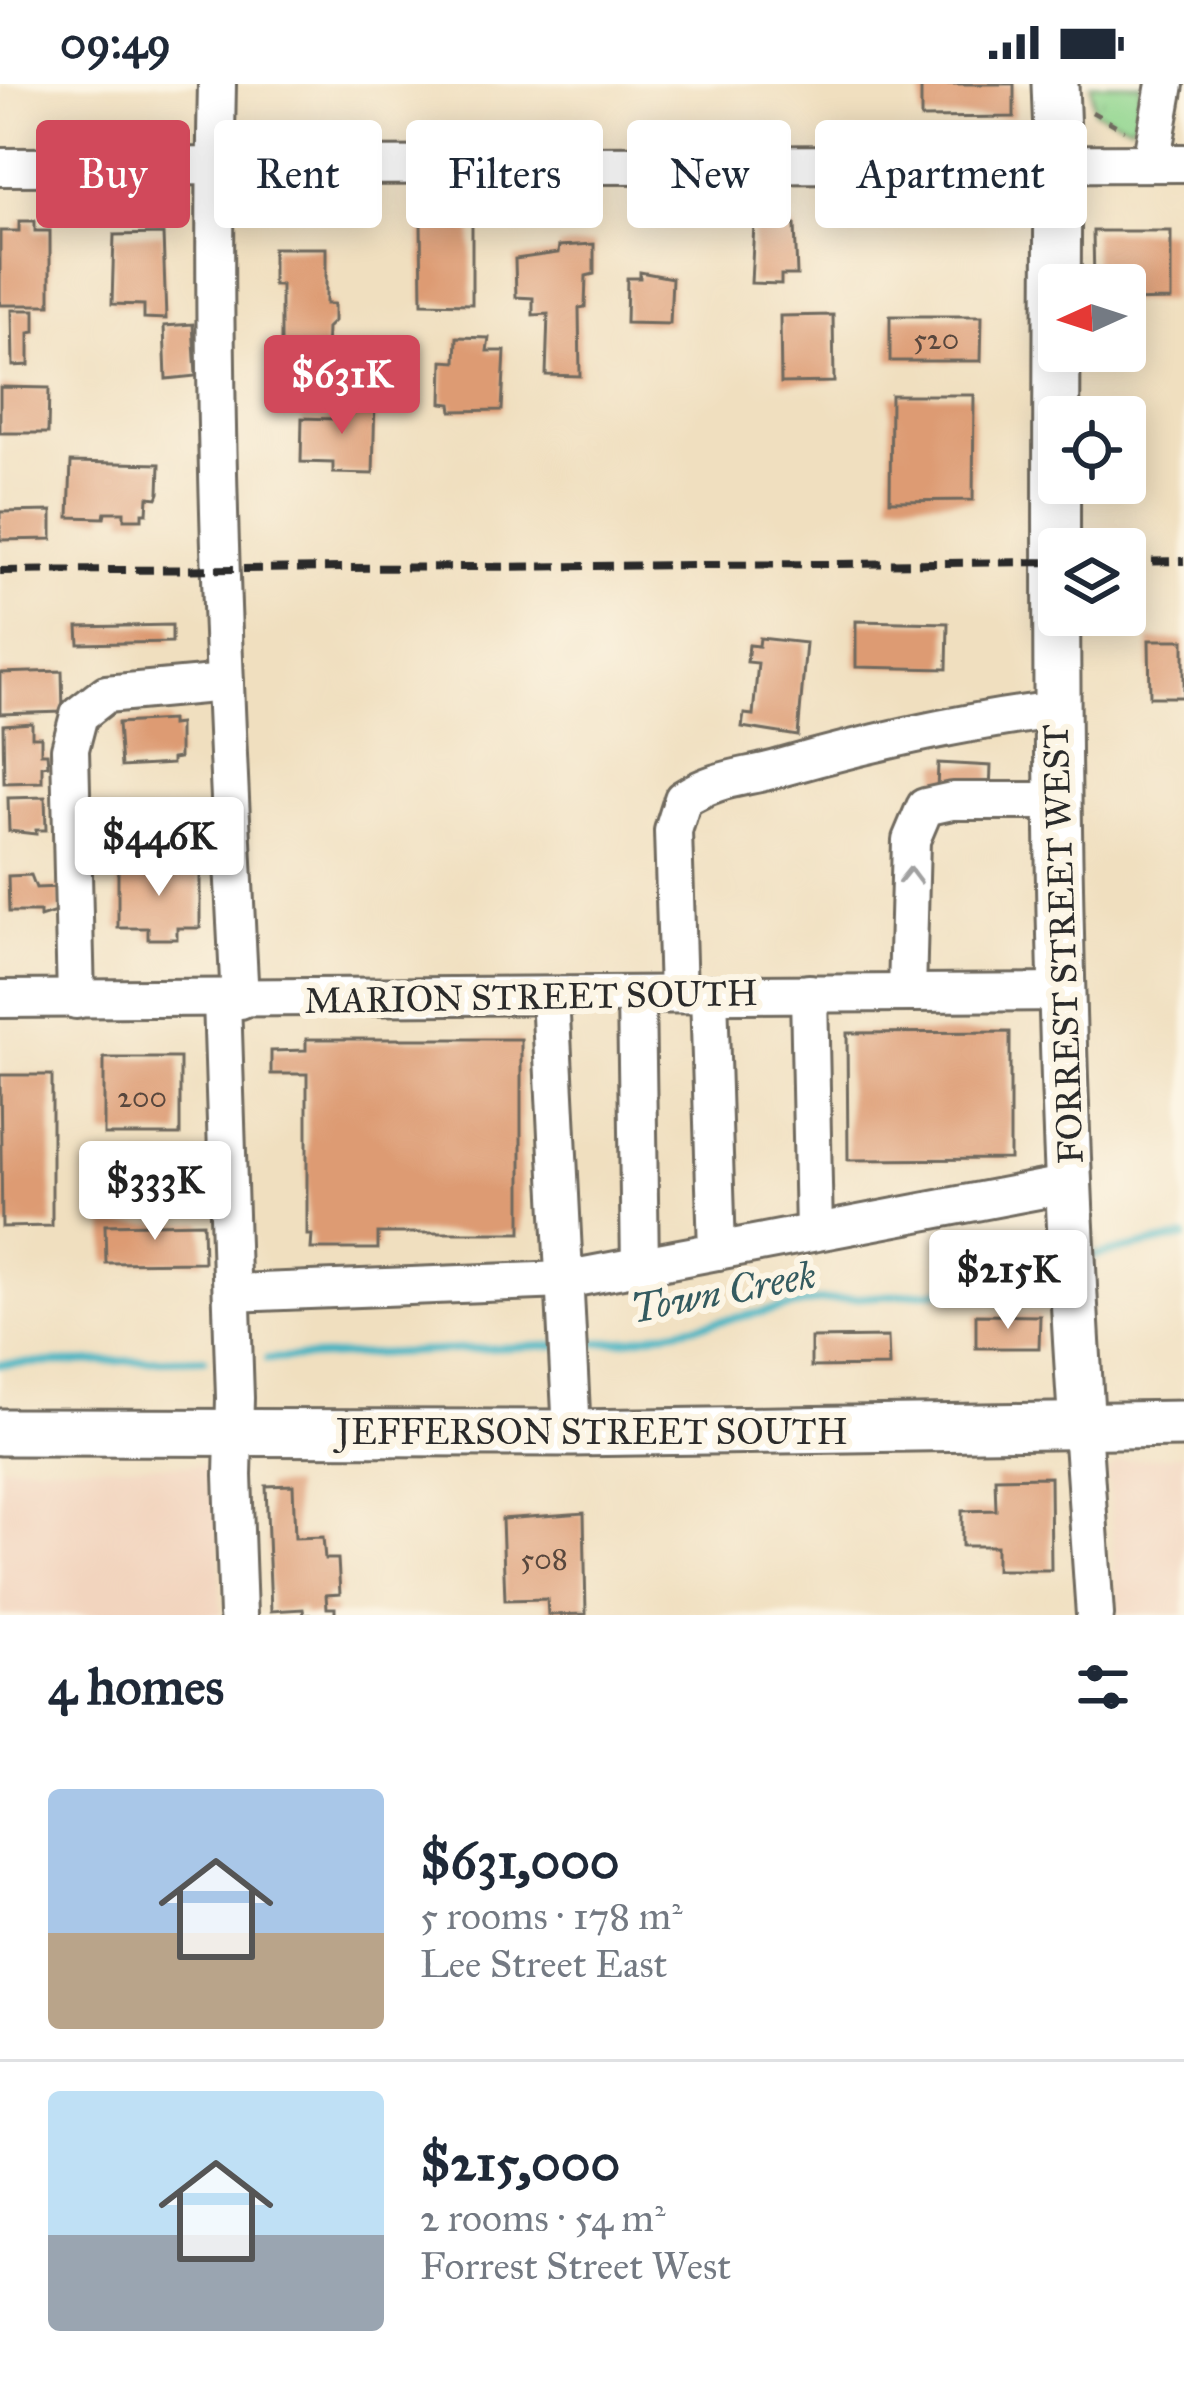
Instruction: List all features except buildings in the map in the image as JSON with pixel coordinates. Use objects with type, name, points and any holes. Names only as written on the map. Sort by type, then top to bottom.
[{"type":"main road","name":"FORREST STREET WEST","points":[[1057,228],[1055,710],[1072,1291],[1082,1427]]},
{"type":"main road","name":"JEFFERSON STREET SOUTH","points":[[0,1432],[234,1414],[572,1433],[1184,1424]]},
{"type":"street","points":[[217,120],[218,84]]},
{"type":"street","points":[[1087,162],[1167,163],[1166,84]]},
{"type":"street","points":[[382,164],[815,162]]},
{"type":"street","points":[[0,167],[214,165]]},
{"type":"street","points":[[215,228],[238,1615]]},
{"type":"street","points":[[76,1000],[70,749],[79,715],[106,694],[225,683]]},
{"type":"street","points":[[718,1251],[673,830],[683,799],[712,781],[746,777],[877,740],[1055,710]]},
{"type":"street","points":[[907,993],[911,839],[925,807],[952,801],[1058,801]]},
{"type":"street","name":"MARION STREET SOUTH","points":[[0,999],[1061,992]]},
{"type":"street","points":[[809,993],[814,1232]]},
{"type":"street","points":[[636,994],[640,1266]]},
{"type":"street","points":[[550,996],[572,1433]]},
{"type":"street","points":[[232,1293],[564,1280],[814,1232],[1071,1205]]},
{"type":"street","name":"FORREST STREET WEST","points":[[1082,1427],[1095,1615]]},
{"type":"path","points":[[1072,93],[1091,112],[1128,133],[1136,128]]},
{"type":"shaded area","points":[[1184,1454],[1184,1615],[1118,1615],[1108,1473],[1117,1462]]},
{"type":"shaded area","points":[[0,1465],[216,1465],[221,1615],[0,1615]]},
{"type":"green space","points":[[1091,84],[1141,84],[1131,126],[1094,111]]},
{"type":"waterway","name":"Town Creek","points":[[1088,1257],[1184,1237]]},
{"type":"waterway","name":"Town Creek","points":[[580,1344],[622,1341],[818,1301],[933,1292],[1056,1264]]},
{"type":"waterway","name":"Town Creek","points":[[267,1359],[559,1345]]},
{"type":"waterway","name":"Town Creek","points":[[0,1364],[204,1359]]},
{"type":"railway","points":[[1146,562],[1184,561]]},
{"type":"railway","points":[[0,571],[1038,562]]}]
